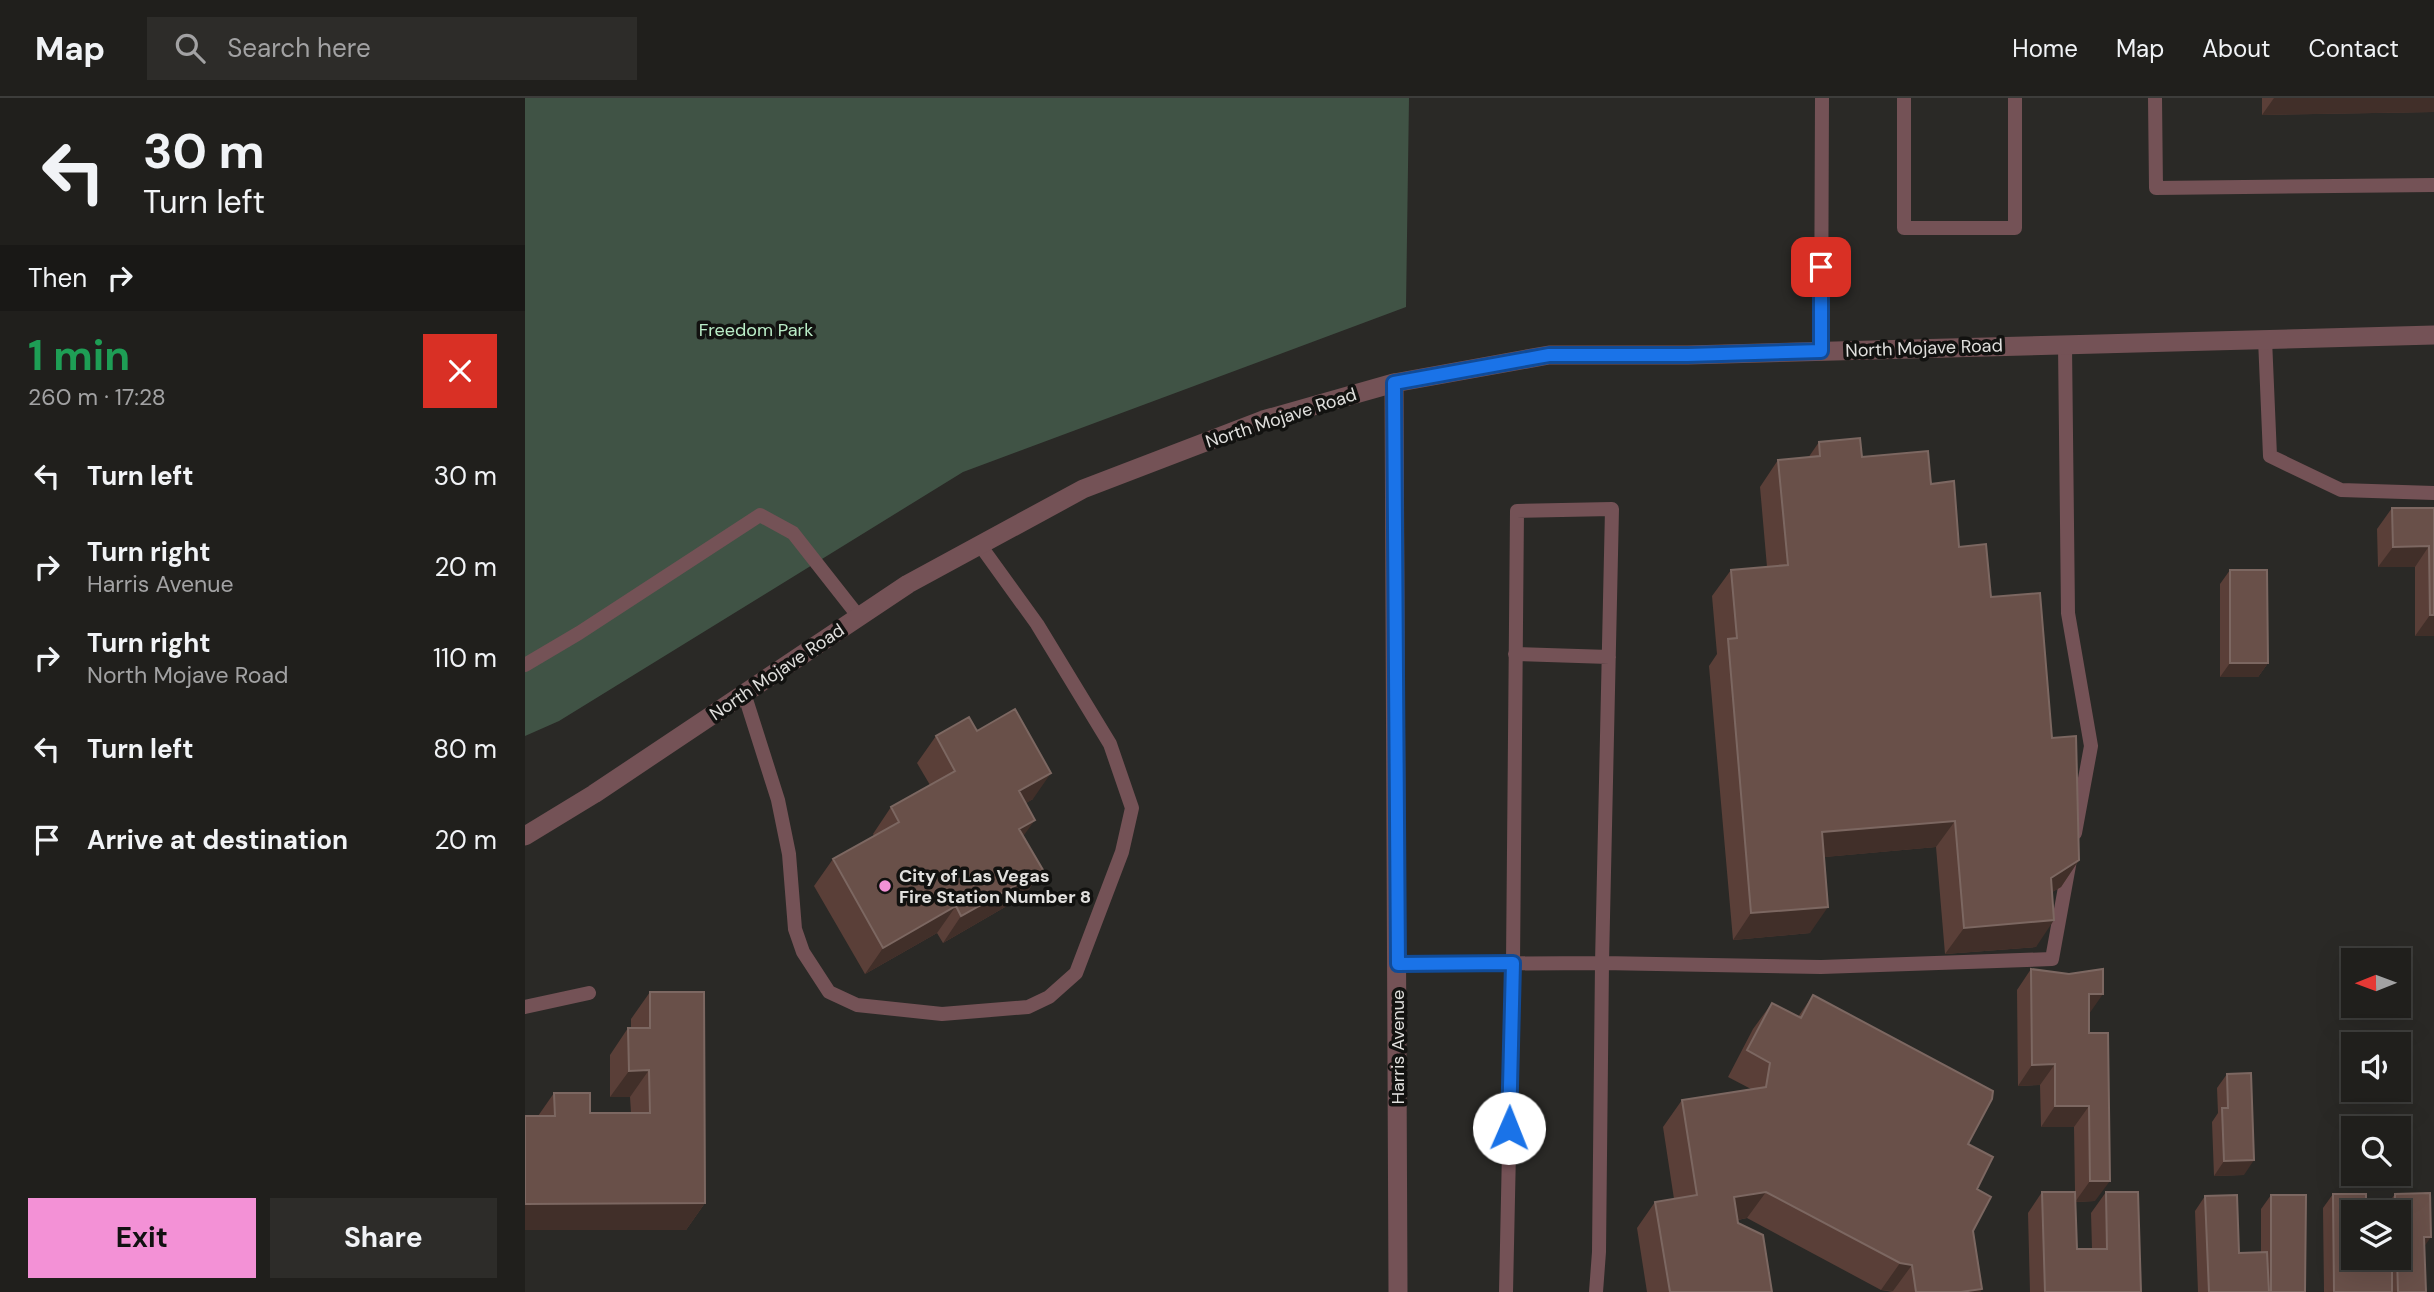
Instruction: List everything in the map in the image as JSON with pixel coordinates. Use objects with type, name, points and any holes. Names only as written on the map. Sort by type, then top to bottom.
[{"type":"street","name":"North Mojave Road","points":[[525,836],[594,794],[908,584],[1083,489],[1263,420],[1394,383],[1549,355],[1688,355],[2434,335]]},
{"type":"street","name":"Harris Avenue","points":[[1394,383],[1398,1292]]},
{"type":"lane","points":[[1821,351],[1822,98]]},
{"type":"lane","points":[[1904,98],[1905,228],[2015,228],[2015,98]]},
{"type":"lane","points":[[2155,98],[2157,188],[2434,186]]},
{"type":"lane","points":[[2265,339],[2270,456],[2341,490],[2434,493]]},
{"type":"lane","points":[[1398,964],[1602,963],[1821,967],[2052,960],[2091,746],[2068,613],[2065,345]]},
{"type":"lane","points":[[1506,1292],[1513,963],[1517,511],[1612,509],[1599,1252],[1596,1292]]},
{"type":"lane","points":[[525,665],[760,515],[793,533],[859,617]]},
{"type":"lane","points":[[744,694],[778,800],[789,854],[795,929],[803,952],[829,992],[857,1005],[942,1013],[1028,1007],[1049,997],[1076,973],[1122,852],[1132,808],[1110,744],[1037,624],[980,545]]},
{"type":"lane","points":[[1515,654],[1609,657]]},
{"type":"lane","points":[[525,1007],[589,993]]},
{"type":"green space","name":"Freedom Park","points":[[525,98],[1409,98],[1406,307],[963,472],[559,721],[525,736]]},
{"type":"building","points":[[1860,438],[1862,457],[1928,451],[1931,484],[1954,481],[1959,547],[1986,544],[1991,597],[2040,593],[2052,738],[2076,736],[2079,860],[2051,878],[2054,920],[1964,928],[1955,821],[1822,832],[1828,907],[1751,913],[1728,639],[1737,638],[1731,570],[1788,565],[1778,460],[1820,456],[1819,442]]},
{"type":"building","points":[[2392,508],[2434,508],[2434,615],[2430,615],[2429,546],[2393,547]]},
{"type":"building","points":[[2230,570],[2267,570],[2268,663],[2230,663]]},
{"type":"building","points":[[1015,709],[1051,773],[1019,791],[1035,820],[1019,829],[1043,870],[961,916],[956,906],[883,948],[833,859],[899,822],[891,807],[955,771],[936,736],[969,717],[977,731]]},
{"type":"building","points":[[2031,969],[2069,974],[2103,969],[2103,994],[2089,994],[2089,1033],[2108,1033],[2110,1181],[2090,1181],[2089,1106],[2055,1106],[2055,1064],[2032,1065]]},
{"type":"building","points":[[650,992],[704,992],[705,1203],[525,1204],[525,1116],[555,1116],[554,1093],[590,1093],[590,1113],[650,1113],[649,1070],[629,1071],[628,1028],[650,1028]]},
{"type":"building","points":[[1813,995],[1993,1091],[1992,1099],[1968,1144],[1993,1157],[1977,1189],[1991,1197],[1973,1231],[1982,1289],[1916,1292],[1912,1265],[1900,1263],[1766,1192],[1734,1197],[1738,1223],[1763,1235],[1772,1292],[1670,1292],[1655,1202],[1697,1195],[1682,1100],[1766,1087],[1770,1063],[1747,1050],[1772,1003],[1801,1018]]},
{"type":"building","points":[[2251,1073],[2254,1160],[2224,1161],[2222,1108],[2228,1108],[2227,1074]]},
{"type":"building","points":[[2042,1192],[2075,1192],[2077,1249],[2107,1249],[2106,1192],[2138,1192],[2141,1292],[2045,1292]]},
{"type":"building","points":[[2430,1193],[2431,1237],[2424,1237],[2426,1292],[2398,1292],[2397,1270],[2411,1270],[2411,1200],[2395,1200],[2395,1194]]},
{"type":"building","points":[[2333,1194],[2366,1194],[2366,1200],[2341,1200],[2341,1270],[2392,1270],[2392,1292],[2334,1292]]},
{"type":"building","points":[[2237,1195],[2239,1253],[2267,1252],[2269,1292],[2209,1292],[2205,1196]]},
{"type":"building","points":[[2271,1195],[2306,1195],[2305,1292],[2271,1292]]},
{"type":"place","name":"City of Las Vegas Fire Station Number 8","points":[[885,886]]},
{"type":"route","points":[[1509,1128],[1513,963],[1398,964],[1394,383],[1549,355],[1821,351],[1821,267]]}]
